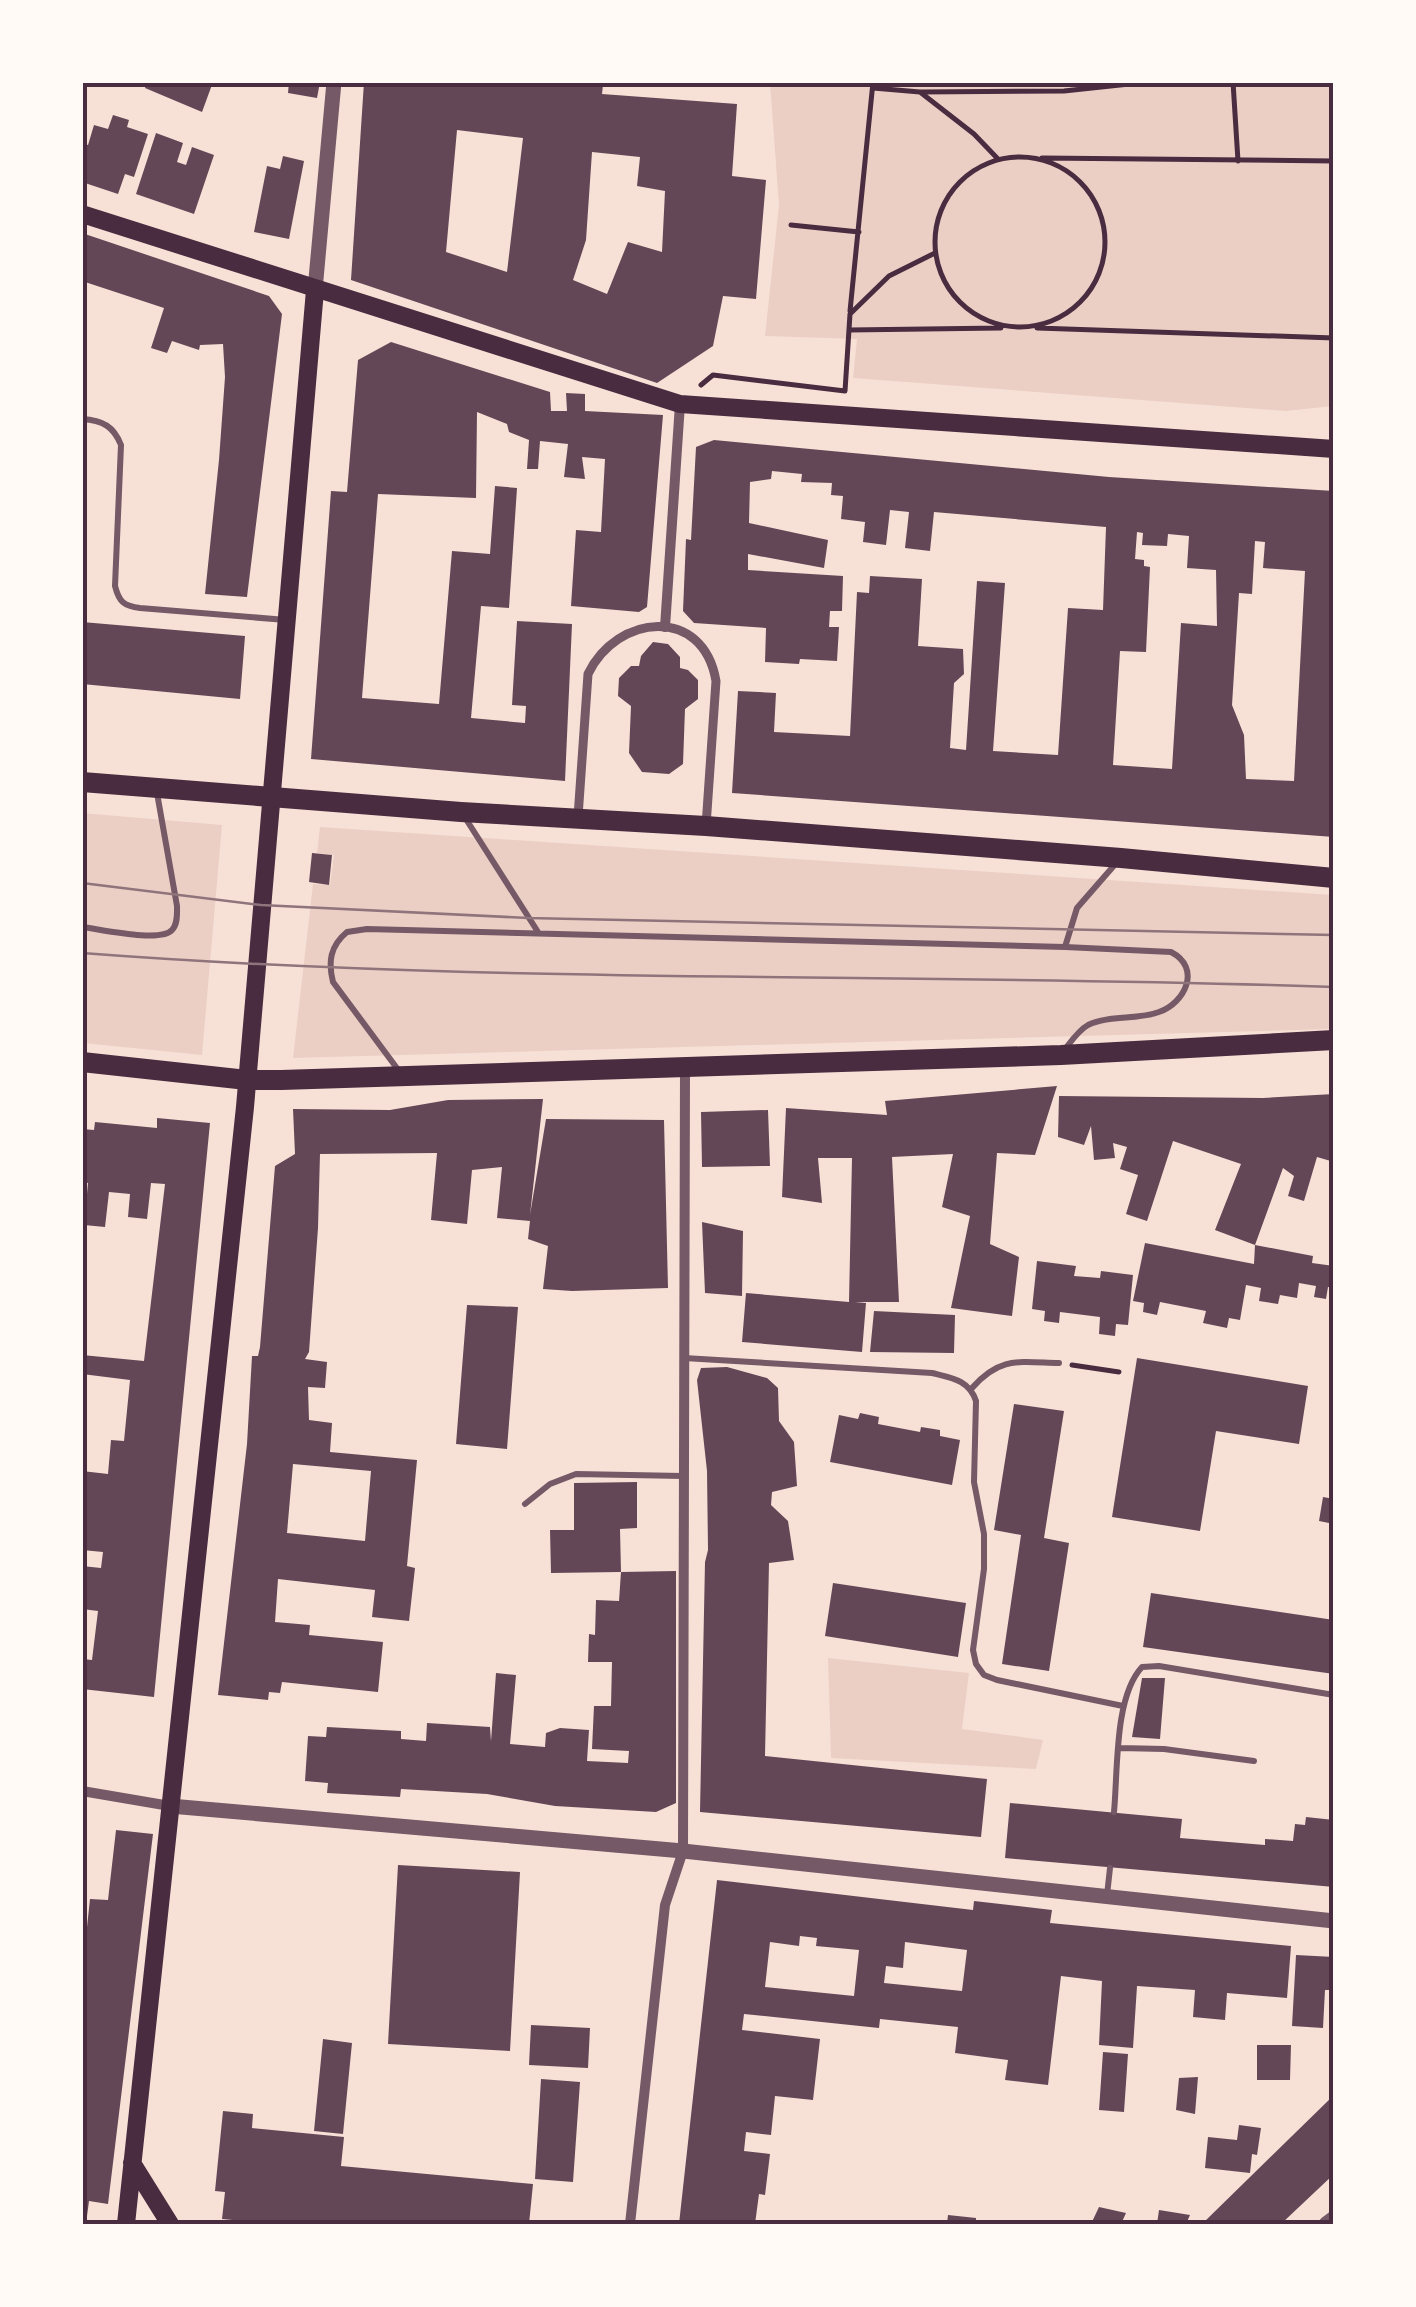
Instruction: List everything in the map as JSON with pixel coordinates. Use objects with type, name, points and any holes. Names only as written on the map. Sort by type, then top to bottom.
[{"type":"main road","points":[[82,214],[684,404],[1334,449]]},
{"type":"main road","points":[[126,2224],[247,1080],[316,290]]},
{"type":"main road","points":[[82,782],[462,812],[706,826],[1334,878]]},
{"type":"main road","points":[[82,1062],[247,1080],[1060,1056],[1334,1040]]},
{"type":"main road","points":[[132,2162],[170,2224]]},
{"type":"street","points":[[316,290],[334,82]]},
{"type":"street","points":[[665,626],[684,404]]},
{"type":"street","points":[[578,817],[588,674],[606,646],[632,631],[665,626],[688,634],[698,643],[713,668],[716,682],[706,826]]},
{"type":"street","points":[[630,2224],[666,1905],[682,1852],[685,1068]]},
{"type":"street","points":[[82,1790],[170,1806],[682,1852],[1334,1921]]},
{"type":"street","points":[[1326,2224],[1334,2218]]},
{"type":"lane","points":[[82,419],[104,423],[116,432],[121,445],[115,586],[119,600],[140,608],[288,620]]},
{"type":"lane","points":[[82,927],[158,936],[172,930],[177,906],[156,787]]},
{"type":"lane","points":[[462,812],[538,933]]},
{"type":"lane","points":[[1065,947],[1077,908],[1121,858]]},
{"type":"lane","points":[[402,1076],[333,982],[332,950],[347,932],[367,929],[1065,947],[1171,952],[1183,962],[1188,982],[1183,998],[1161,1012],[1085,1026],[1060,1056]]},
{"type":"lane","points":[[684,1358],[932,1373],[958,1379],[972,1388],[976,1400],[974,1482],[984,1534],[984,1569],[973,1650],[976,1664],[984,1675],[997,1680],[1123,1706]]},
{"type":"lane","points":[[972,1388],[984,1374],[1010,1362],[1059,1363]]},
{"type":"lane","points":[[525,1504],[550,1484],[576,1474],[683,1476]]},
{"type":"lane","points":[[1114,1812],[1123,1706],[1131,1679],[1142,1668],[1159,1666],[1334,1694]]},
{"type":"lane","points":[[1120,1748],[1164,1749],[1254,1761]]},
{"type":"lane","points":[[1107,1895],[1110,1868]]},
{"type":"path","points":[[684,404],[713,375],[845,391],[873,85],[920,92],[1064,91],[1148,82]]},
{"type":"path","points":[[1233,82],[1238,161]]},
{"type":"path","points":[[920,92],[974,134],[998,159]]},
{"type":"path","points":[[1034,158],[1052,162],[1075,176],[1092,196],[1103,220],[1106,247],[1100,273],[1087,296],[1067,314],[1043,325],[1016,328],[993,324],[972,313],[954,296],[935,253],[939,217],[956,186],[982,165],[998,159],[1034,158],[1334,161]]},
{"type":"path","points":[[791,225],[859,232]]},
{"type":"path","points":[[850,314],[889,276],[935,253]]},
{"type":"path","points":[[849,330],[1016,328],[1334,338]]},
{"type":"path","points":[[1059,1363],[1118,1372]]},
{"type":"shaded area","points":[[770,83],[1333,83],[1333,406],[1286,411],[853,378],[857,339],[765,336],[779,205]]},
{"type":"shaded area","points":[[82,813],[222,825],[202,1055],[83,1043]]},
{"type":"shaded area","points":[[320,827],[1333,895],[1331,1029],[293,1058],[313,884],[330,885],[334,855],[317,853]]},
{"type":"shaded area","points":[[828,1658],[969,1673],[962,1729],[1043,1740],[1036,1769],[831,1758]]},
{"type":"building","points":[[147,82],[213,82],[202,112],[145,88]]},
{"type":"building","points":[[289,82],[320,82],[317,98],[288,93]]},
{"type":"building","points":[[364,82],[489,82],[534,87],[534,82],[581,82],[603,85],[602,94],[737,104],[732,176],[766,180],[756,299],[723,296],[713,346],[657,383],[351,280]],"holes":[[[457,130],[523,138],[507,272],[446,252]],[[592,152],[640,157],[637,186],[665,191],[662,252],[628,242],[607,294],[573,280],[586,240]]]},
{"type":"building","points":[[113,115],[129,120],[127,127],[148,134],[134,177],[125,174],[118,194],[82,182],[82,143],[88,145],[94,125],[108,129]]},
{"type":"building","points":[[156,133],[183,143],[177,162],[186,165],[192,147],[214,155],[194,214],[136,194]]},
{"type":"building","points":[[283,156],[304,161],[289,239],[254,232],[267,166],[280,169]]},
{"type":"building","points":[[82,233],[269,296],[282,314],[247,597],[205,594],[225,377],[223,344],[200,345],[199,350],[172,341],[167,353],[151,348],[164,308],[82,281]]},
{"type":"building","points":[[391,342],[550,392],[551,411],[567,411],[566,393],[585,394],[585,411],[663,415],[647,607],[639,612],[571,606],[576,530],[601,532],[605,459],[582,457],[585,479],[564,477],[568,444],[540,441],[538,469],[527,469],[529,440],[509,432],[507,424],[477,412],[476,498],[378,494],[362,698],[439,704],[452,551],[490,554],[495,486],[517,488],[509,608],[481,606],[471,718],[525,723],[526,706],[512,705],[517,621],[572,624],[565,781],[311,759],[331,491],[347,492],[358,360]]},
{"type":"building","points":[[714,440],[1109,477],[1334,491],[1334,837],[732,793],[738,691],[776,693],[774,732],[850,736],[857,592],[869,593],[870,576],[922,579],[918,646],[963,649],[964,674],[954,683],[950,748],[966,750],[977,581],[1005,583],[993,751],[1058,755],[1068,608],[1103,610],[1106,527],[934,512],[930,551],[905,548],[909,512],[890,510],[886,545],[863,542],[865,522],[841,519],[843,496],[831,495],[832,483],[801,482],[802,474],[772,471],[771,479],[750,482],[749,523],[828,540],[824,568],[748,554],[748,570],[843,576],[842,611],[830,611],[829,627],[839,627],[837,661],[765,662],[766,628],[694,623],[683,611],[696,447]],"holes":[[[1137,532],[1143,533],[1142,545],[1167,546],[1168,534],[1189,536],[1187,568],[1216,570],[1217,626],[1181,623],[1172,769],[1113,765],[1120,651],[1146,652],[1150,567],[1144,566],[1144,560],[1135,559]],[[1255,541],[1265,542],[1263,568],[1305,571],[1294,781],[1246,779],[1244,735],[1232,705],[1239,593],[1252,594]]]},
{"type":"building","points":[[82,622],[245,636],[240,699],[82,684]]},
{"type":"building","points":[[653,642],[668,644],[680,657],[680,668],[698,680],[698,699],[685,709],[683,764],[669,774],[642,772],[629,753],[631,706],[618,696],[619,678],[631,666],[639,666],[641,656]]},
{"type":"building","points":[[312,853],[332,855],[329,885],[309,882]]},
{"type":"building","points":[[1057,1086],[1035,1155],[997,1153],[990,1244],[1019,1257],[1012,1316],[951,1308],[970,1216],[942,1207],[953,1154],[892,1157],[899,1302],[855,1302],[866,1303],[862,1352],[742,1342],[746,1293],[849,1302],[852,1158],[818,1158],[822,1203],[782,1197],[786,1108],[887,1115],[885,1101]]},
{"type":"building","points":[[1334,1094],[1334,1162],[1317,1157],[1304,1201],[1288,1196],[1294,1176],[1283,1168],[1255,1245],[1215,1230],[1241,1164],[1173,1141],[1147,1221],[1126,1214],[1138,1175],[1120,1169],[1127,1147],[1113,1143],[1115,1158],[1094,1160],[1091,1126],[1084,1145],[1058,1137],[1059,1096],[1263,1098]]},
{"type":"building","points":[[543,1099],[530,1215],[546,1119],[664,1120],[668,1288],[543,1289],[548,1246],[528,1239],[530,1221],[497,1218],[502,1167],[472,1170],[467,1224],[431,1220],[437,1153],[320,1154],[309,1352],[305,1359],[327,1362],[325,1388],[308,1387],[309,1420],[332,1423],[330,1452],[417,1460],[407,1566],[415,1568],[409,1621],[372,1617],[375,1590],[278,1579],[275,1622],[310,1625],[309,1635],[383,1642],[378,1692],[282,1682],[280,1693],[269,1692],[268,1700],[218,1695],[247,1444],[252,1356],[258,1356],[260,1347],[275,1166],[295,1154],[293,1109],[390,1110],[448,1100]],"holes":[[[293,1464],[371,1471],[365,1541],[287,1533]]]},
{"type":"building","points":[[768,1110],[770,1166],[702,1167],[701,1112]]},
{"type":"building","points":[[157,1118],[210,1123],[154,1697],[82,1689],[82,1659],[92,1660],[98,1611],[82,1609],[82,1566],[101,1568],[103,1552],[82,1550],[82,1471],[108,1474],[111,1440],[124,1441],[130,1380],[82,1374],[82,1355],[144,1361],[165,1184],[151,1183],[147,1219],[128,1217],[130,1194],[109,1192],[105,1227],[84,1225],[88,1183],[82,1182],[82,1129],[94,1130],[95,1122],[157,1128]]},
{"type":"building","points":[[702,1222],[743,1231],[742,1296],[705,1293]]},
{"type":"building","points":[[1145,1243],[1254,1264],[1255,1245],[1313,1256],[1312,1263],[1334,1266],[1334,1288],[1328,1287],[1326,1299],[1314,1297],[1316,1286],[1299,1283],[1297,1298],[1280,1295],[1278,1304],[1259,1301],[1261,1288],[1246,1285],[1240,1320],[1229,1318],[1227,1328],[1203,1323],[1206,1311],[1160,1302],[1157,1315],[1143,1312],[1144,1303],[1133,1301]]},
{"type":"building","points":[[1037,1261],[1076,1266],[1074,1276],[1100,1278],[1101,1271],[1133,1275],[1128,1325],[1116,1324],[1115,1336],[1099,1334],[1100,1317],[1060,1312],[1059,1323],[1044,1321],[1045,1311],[1032,1309]]},
{"type":"building","points":[[467,1305],[518,1307],[507,1449],[456,1444]]},
{"type":"building","points":[[874,1311],[955,1315],[954,1353],[870,1352]]},
{"type":"building","points":[[1137,1358],[1308,1386],[1299,1444],[1216,1431],[1200,1531],[1112,1517]]},
{"type":"building","points":[[727,1367],[767,1378],[778,1388],[779,1421],[794,1442],[797,1486],[772,1492],[771,1505],[788,1521],[794,1560],[769,1563],[765,1756],[987,1779],[981,1837],[700,1812],[708,1550],[707,1471],[697,1380],[701,1368]]},
{"type":"building","points":[[1014,1404],[1064,1411],[1044,1538],[1069,1543],[1049,1671],[1002,1664],[1021,1535],[994,1530]]},
{"type":"building","points":[[860,1413],[879,1417],[878,1424],[920,1432],[921,1427],[940,1430],[940,1436],[960,1440],[952,1485],[830,1462],[839,1415],[858,1419]]},
{"type":"building","points":[[637,1482],[637,1528],[620,1529],[621,1572],[551,1573],[550,1530],[574,1530],[574,1483]]},
{"type":"building","points":[[1323,1497],[1334,1499],[1334,1524],[1319,1521]]},
{"type":"building","points":[[676,1571],[676,1803],[656,1812],[555,1806],[487,1794],[401,1789],[400,1797],[327,1793],[328,1783],[305,1781],[308,1736],[326,1737],[327,1727],[401,1731],[401,1739],[426,1741],[427,1723],[490,1727],[491,1741],[496,1673],[516,1675],[510,1744],[545,1747],[546,1733],[560,1728],[589,1730],[587,1761],[628,1763],[629,1751],[592,1749],[594,1706],[611,1706],[612,1662],[588,1662],[589,1634],[595,1635],[596,1600],[619,1601],[621,1572]]},
{"type":"building","points":[[833,1583],[966,1603],[958,1657],[825,1636]]},
{"type":"building","points":[[1151,1593],[1334,1620],[1334,1674],[1143,1647]]},
{"type":"building","points":[[1142,1678],[1165,1678],[1160,1739],[1132,1737]]},
{"type":"building","points":[[1010,1803],[1182,1819],[1180,1838],[1265,1845],[1265,1839],[1293,1841],[1295,1824],[1305,1825],[1306,1817],[1334,1820],[1334,1887],[1005,1858]]},
{"type":"building","points":[[116,1830],[153,1834],[108,2204],[89,2201],[87,2216],[82,2215],[82,1926],[87,1927],[90,1899],[108,1900]]},
{"type":"building","points":[[398,1865],[520,1872],[510,2051],[388,2044]]},
{"type":"building","points":[[717,1880],[973,1910],[974,1901],[1052,1910],[1050,1923],[1291,1946],[1287,1998],[1227,1993],[1225,2020],[1193,2017],[1195,1990],[1137,1986],[1133,2048],[1099,2045],[1102,1981],[1061,1976],[1048,2085],[1005,2080],[1008,2060],[955,2053],[958,2027],[880,2019],[879,2028],[744,2014],[742,2030],[820,2039],[813,2100],[775,2096],[771,2135],[746,2132],[744,2151],[770,2154],[765,2195],[759,2194],[755,2224],[679,2224]],"holes":[[[800,1936],[817,1938],[816,1946],[859,1950],[854,1996],[765,1987],[770,1942],[799,1946]],[[905,1942],[967,1950],[962,1991],[884,1983],[886,1966],[903,1968]]]},
{"type":"building","points":[[1296,1955],[1334,1957],[1334,1990],[1325,1990],[1323,2028],[1292,2026]]},
{"type":"building","points":[[531,2025],[590,2028],[588,2068],[529,2065]]},
{"type":"building","points":[[323,2039],[352,2043],[343,2134],[314,2131]]},
{"type":"building","points":[[1257,2045],[1291,2045],[1290,2080],[1257,2080]]},
{"type":"building","points":[[1103,2052],[1128,2054],[1124,2112],[1099,2110]]},
{"type":"building","points":[[1198,2077],[1195,2114],[1176,2110],[1179,2078]]},
{"type":"building","points":[[541,2079],[580,2082],[573,2182],[535,2179]]},
{"type":"building","points":[[1334,2095],[1334,2174],[1281,2224],[1202,2224]]},
{"type":"building","points":[[223,2111],[253,2114],[252,2128],[344,2137],[341,2166],[533,2184],[529,2224],[276,2224],[222,2219],[225,2192],[215,2191]]},
{"type":"building","points":[[1239,2125],[1261,2128],[1250,2173],[1205,2168],[1208,2137],[1237,2140]]},
{"type":"building","points":[[1099,2207],[1126,2213],[1121,2224],[1091,2224]]},
{"type":"building","points":[[1159,2210],[1190,2215],[1186,2224],[1157,2224]]},
{"type":"building","points":[[948,2215],[976,2218],[976,2224],[947,2224]]},
{"type":"tram line","points":[[82,883],[261,905],[528,918],[1334,935]]},
{"type":"tram line","points":[[82,953],[394,970],[1334,987]]}]
